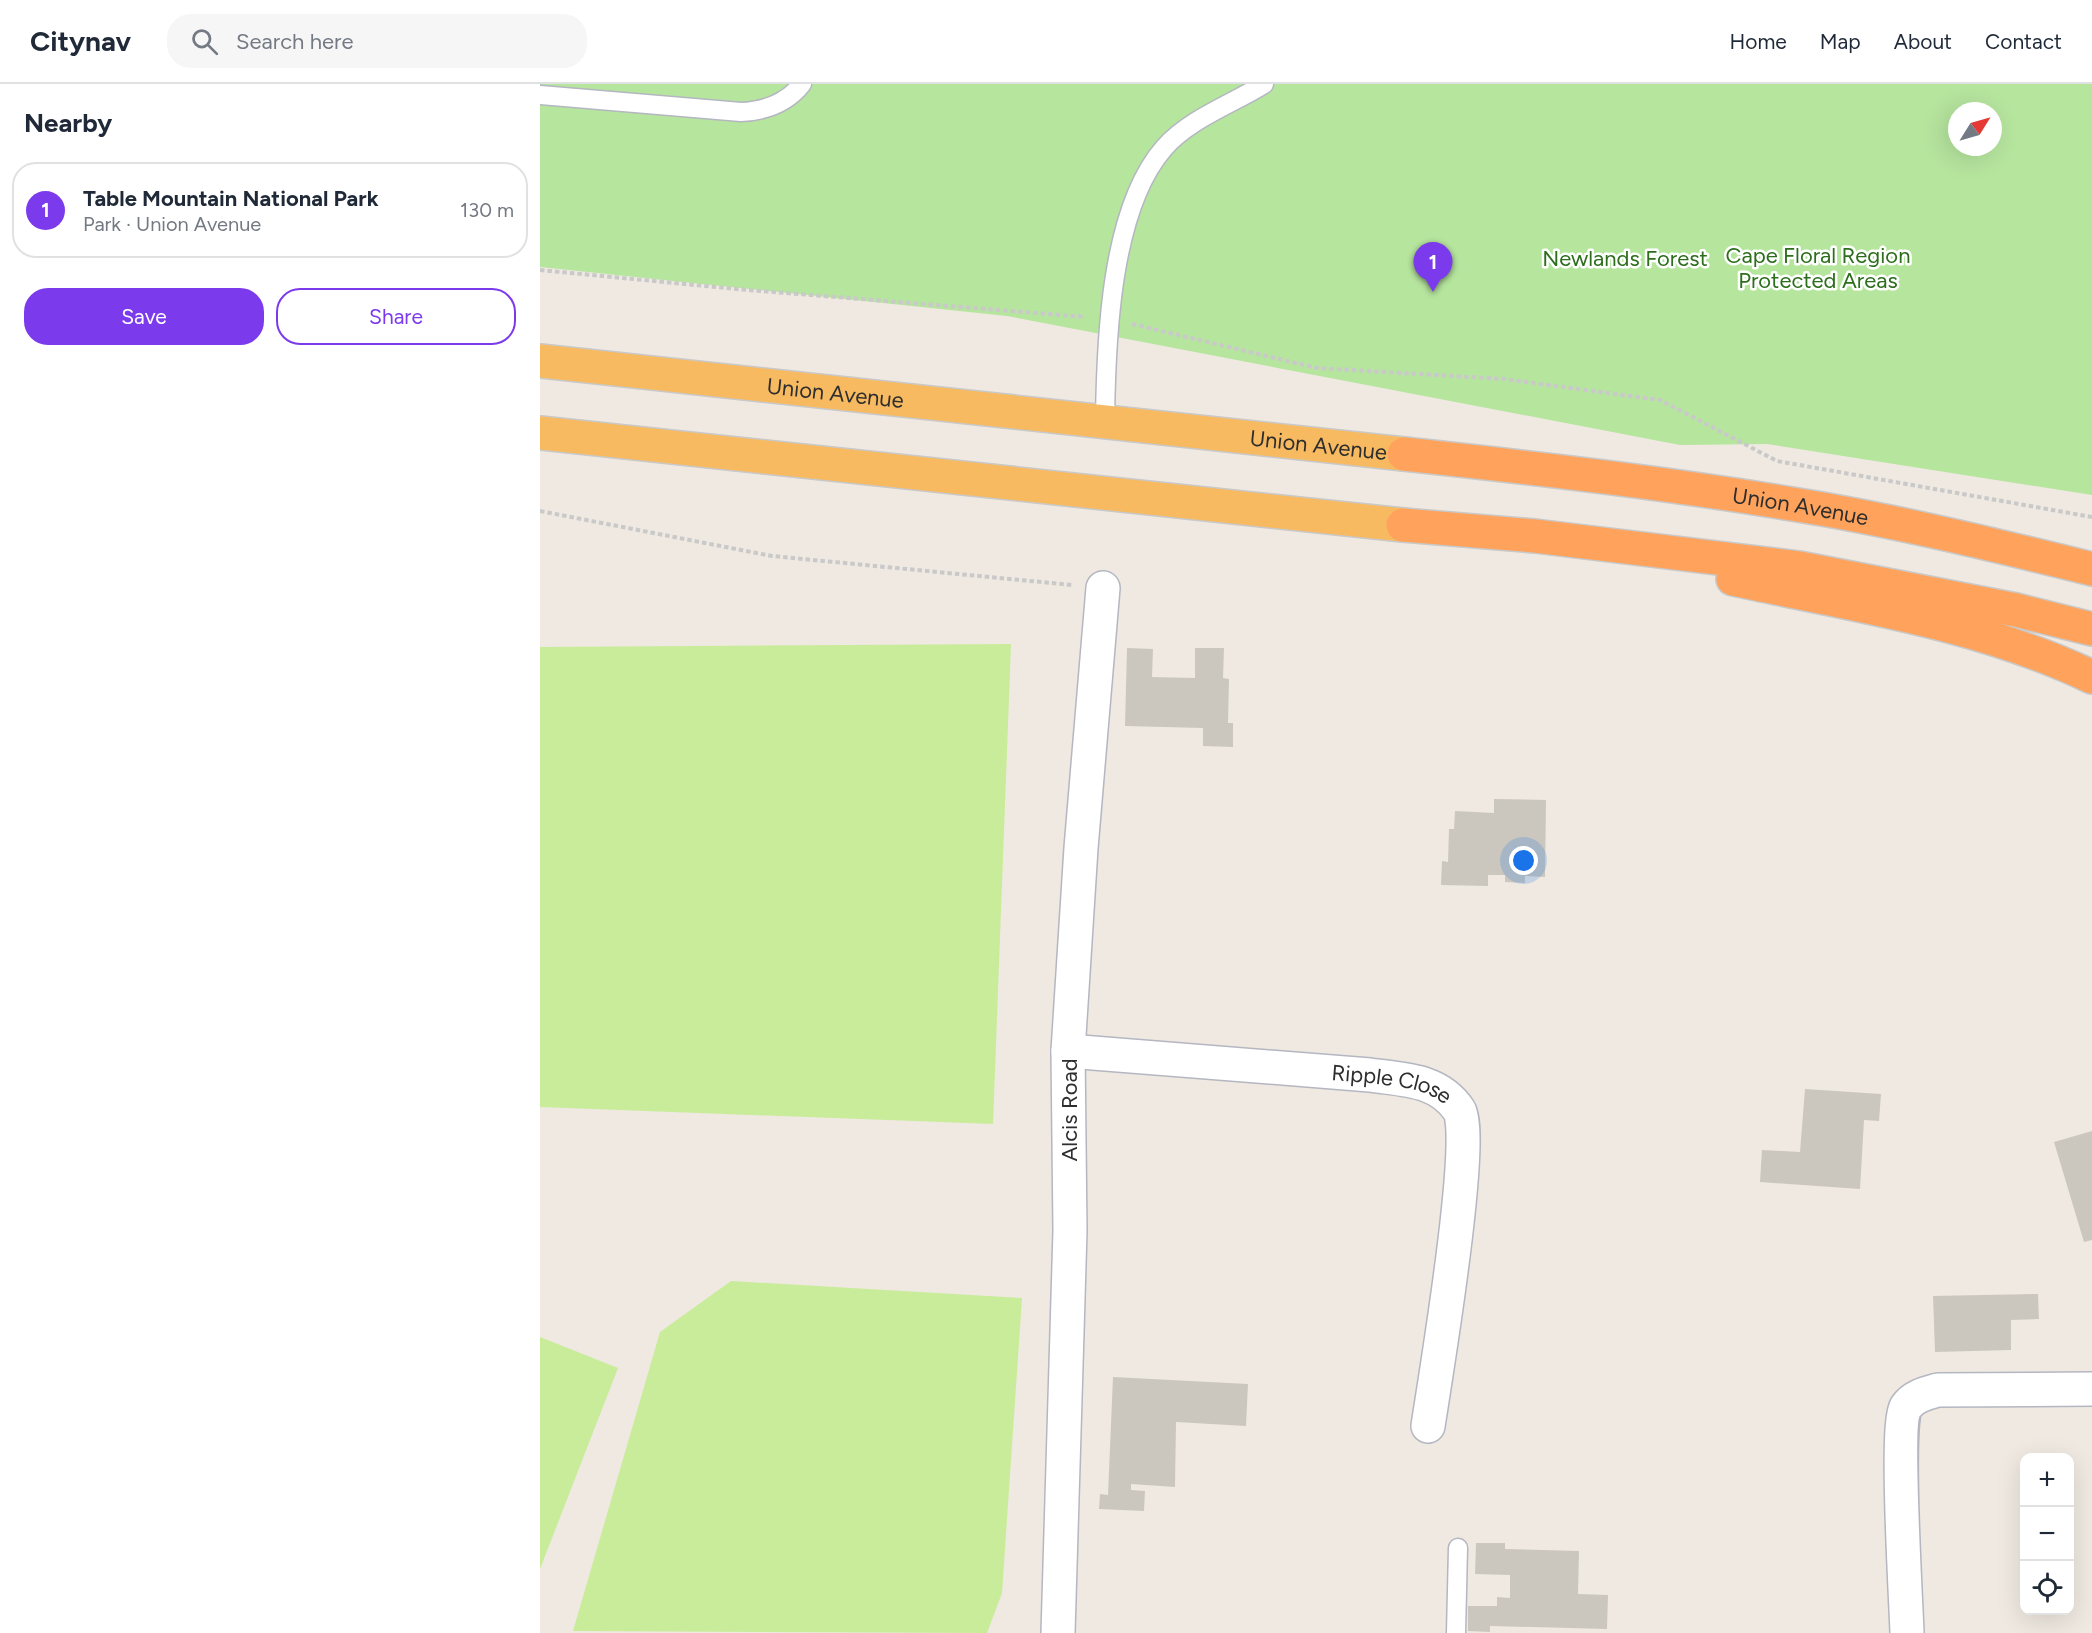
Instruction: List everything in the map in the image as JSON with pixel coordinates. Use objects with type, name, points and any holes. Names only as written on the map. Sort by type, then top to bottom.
[{"type":"highway","name":"Union Avenue","points":[[540,361],[1594,474],[1822,509],[1929,530],[2092,569]]},
{"type":"highway","points":[[540,433],[1403,525],[1535,536],[1799,568],[2016,610],[2092,629]]},
{"type":"highway","points":[[1535,536],[1972,630],[2018,645],[2092,677]]},
{"type":"street","name":"Alcis Road","points":[[1058,1633],[1070,1231],[1068,1051],[1081,848],[1102,588]]},
{"type":"street","name":"Ripple Close","points":[[1068,1051],[1370,1075],[1436,1087],[1450,1098],[1461,1113],[1465,1137],[1462,1180],[1428,1426]]},
{"type":"street","points":[[1907,1633],[1901,1455],[1902,1420],[1905,1408],[1924,1394],[1938,1390],[2092,1389]]},
{"type":"lane","points":[[540,95],[741,112],[765,111],[786,99],[802,84]]},
{"type":"lane","points":[[1105,421],[1106,343],[1128,216],[1143,178],[1164,147],[1186,129],[1264,84]]},
{"type":"lane","points":[[1456,1633],[1458,1548]]},
{"type":"path","points":[[540,270],[736,289],[1111,320],[1317,368],[1504,379],[1660,400],[1777,460],[2092,517]]},
{"type":"path","points":[[540,512],[772,556],[1102,588]]},
{"type":"green space","name":"Cape Floral Region Protected Areas","points":[[540,84],[2092,84],[2092,495],[1767,444],[1680,445],[1007,316],[540,267]]},
{"type":"green space","points":[[1011,644],[993,1124],[540,1107],[540,647]]},
{"type":"green space","points":[[731,1281],[1022,1298],[1002,1593],[987,1633],[573,1631],[660,1332]]},
{"type":"green space","points":[[540,1337],[618,1368],[540,1569]]},
{"type":"building","points":[[1127,648],[1153,649],[1152,677],[1195,678],[1195,648],[1224,648],[1223,678],[1229,679],[1228,723],[1233,723],[1233,747],[1203,746],[1203,728],[1125,726]]},
{"type":"building","points":[[1494,799],[1546,800],[1545,877],[1525,876],[1525,883],[1505,882],[1505,875],[1488,875],[1488,886],[1441,885],[1442,861],[1448,862],[1449,829],[1454,829],[1455,811],[1494,813]]},
{"type":"building","points":[[1805,1089],[1881,1094],[1879,1121],[1864,1120],[1860,1189],[1760,1182],[1762,1150],[1800,1152]]},
{"type":"building","points":[[2092,1131],[2092,1240],[2084,1242],[2054,1142]]},
{"type":"building","points":[[2038,1294],[2039,1319],[2011,1320],[2011,1350],[1935,1352],[1933,1296]]},
{"type":"building","points":[[1113,1377],[1248,1384],[1246,1426],[1176,1422],[1175,1487],[1131,1484],[1131,1490],[1145,1491],[1144,1511],[1099,1509],[1100,1494],[1108,1495]]},
{"type":"building","points":[[1476,1543],[1505,1543],[1505,1549],[1579,1551],[1578,1594],[1608,1595],[1607,1629],[1490,1626],[1490,1632],[1468,1631],[1468,1606],[1497,1606],[1497,1597],[1510,1598],[1510,1575],[1475,1574]]},
{"type":"place","name":"Table Mountain National Park","points":[[1433,292]]},
{"type":"park label","name":"Newlands Forest","points":[[1625,258]]}]
